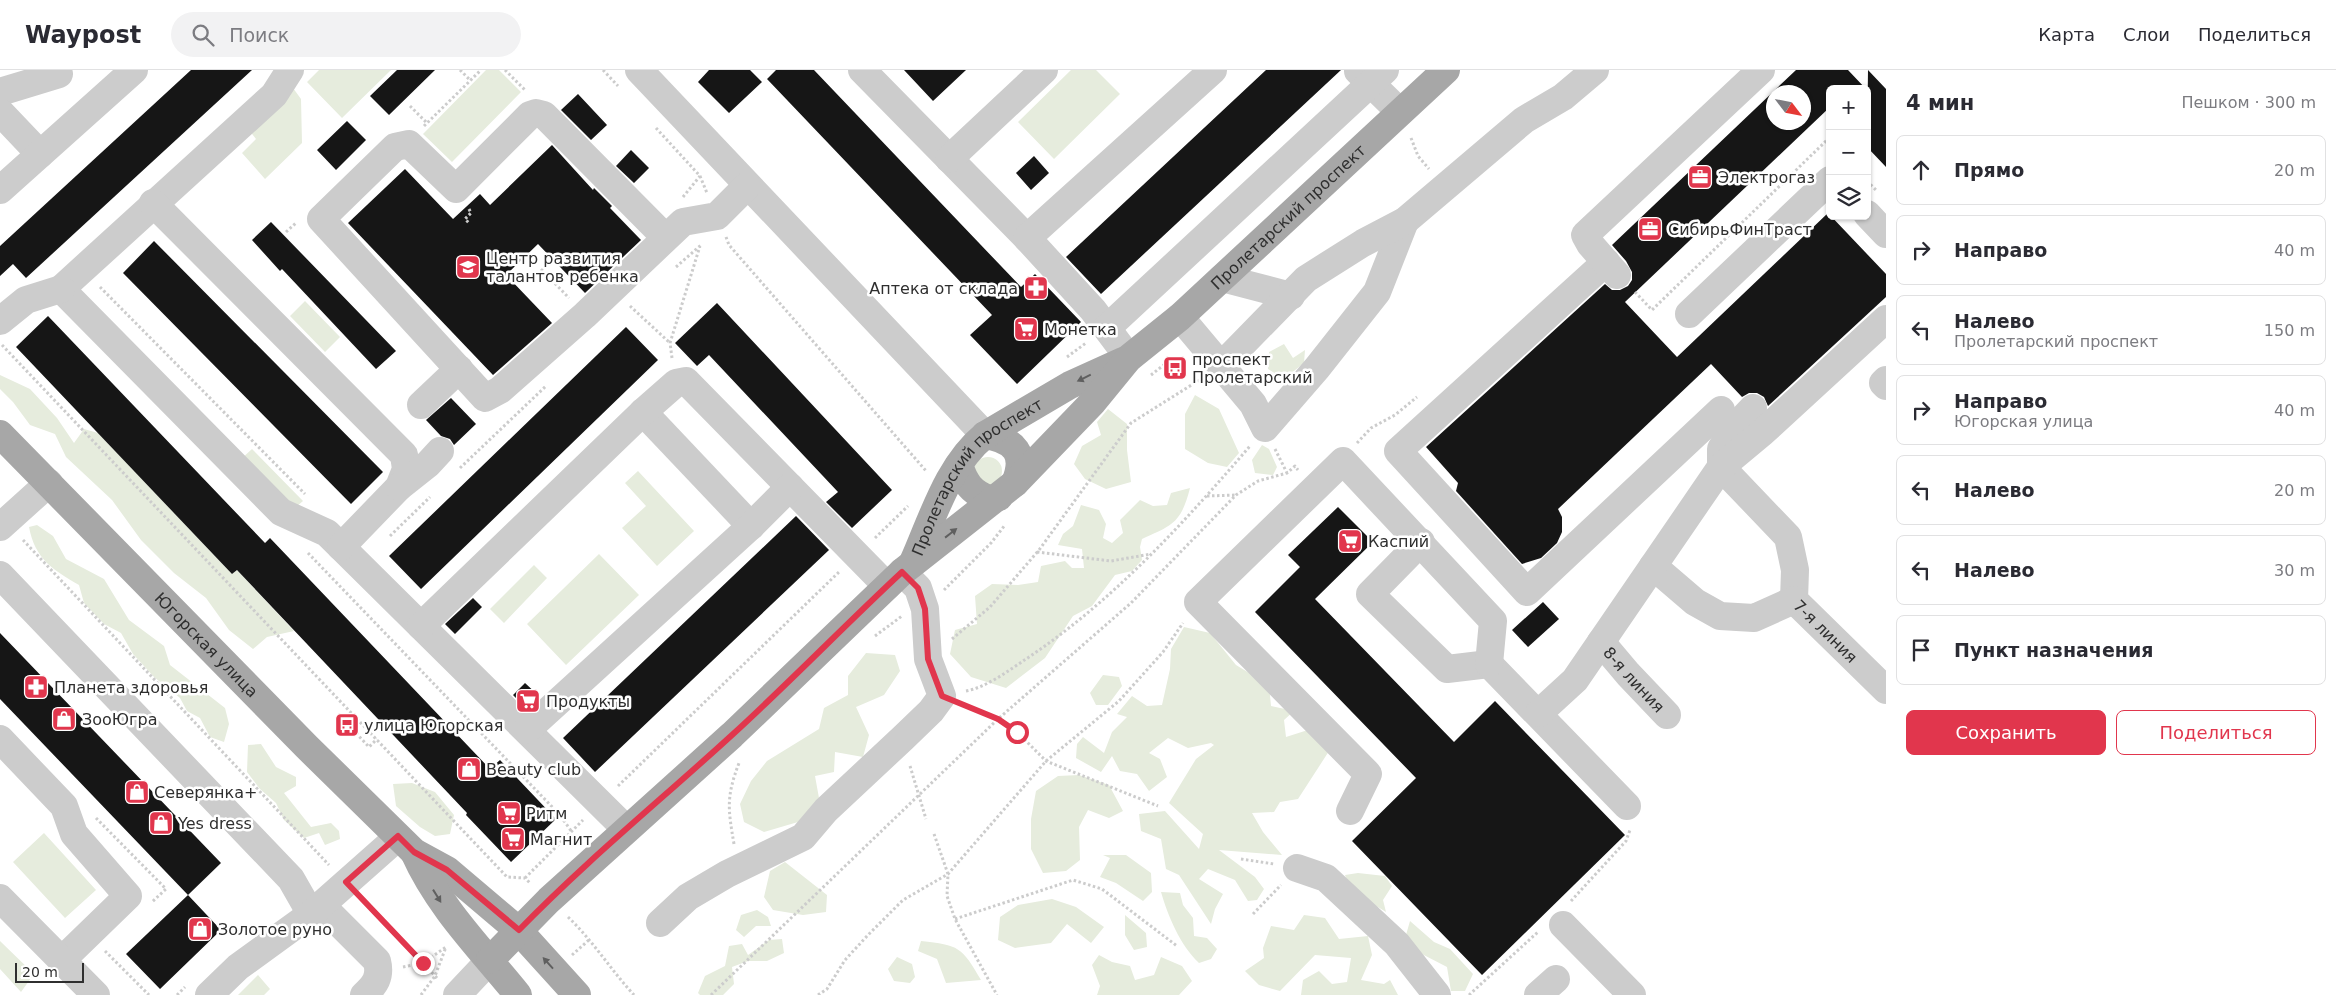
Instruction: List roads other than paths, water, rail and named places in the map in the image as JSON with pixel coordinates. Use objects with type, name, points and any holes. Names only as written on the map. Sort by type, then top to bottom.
[{"type":"main road","name":"Пролетарский проспект","points":[[490,960],[549,900],[732,735],[900,573],[1007,490],[1092,402],[1129,358],[1180,317],[1446,70]]},
{"type":"main road","name":"Пролетарский проспект","points":[[900,573],[944,490],[946,465],[985,435],[1070,385],[1129,358]]},
{"type":"main road","name":"Югорская улица","points":[[0,434],[306,747],[406,844],[447,870],[519,930],[577,995]]},
{"type":"main road","points":[[946,465],[964,480],[969,488],[989,499],[1007,490],[1021,469],[1020,457],[1014,446],[996,437],[985,435]]},
{"type":"main road","name":"Югорская улица","points":[[406,844],[442,903],[518,995]]},
{"type":"street","points":[[0,190],[134,70]]},
{"type":"street","points":[[0,321],[26,300],[61,289],[153,202],[274,94],[290,70]]},
{"type":"street","points":[[638,70],[971,418],[985,435]]},
{"type":"street","points":[[949,159],[1044,70]]},
{"type":"street","points":[[1026,238],[1213,70]]},
{"type":"street","points":[[1222,365],[1306,279],[1364,242],[1405,221],[1445,189],[1481,154],[1524,120],[1563,96],[1595,70]]},
{"type":"street","points":[[1721,410],[1527,592],[1398,451],[1618,275],[1590,244],[1585,235],[1761,70]]},
{"type":"street","points":[[865,71],[1093,310],[1129,358]]},
{"type":"street","points":[[0,92],[58,74]]},
{"type":"street","points":[[1107,328],[1371,74],[1400,112]]},
{"type":"street","points":[[0,112],[40,154]]},
{"type":"street","points":[[666,238],[544,115],[536,113],[530,115],[456,189],[409,144],[395,147],[321,219],[485,398],[500,390],[584,315],[666,238],[682,222],[717,216],[747,186]]},
{"type":"street","points":[[1689,314],[1826,184]]},
{"type":"street","points":[[153,202],[404,455],[406,468],[399,487]]},
{"type":"street","points":[[1871,218],[1886,234]]},
{"type":"street","points":[[1180,317],[1253,404],[1265,428],[1317,368],[1377,292],[1405,221]]},
{"type":"street","points":[[1222,278],[1291,296]]},
{"type":"street","points":[[61,289],[281,512],[327,533],[626,829]]},
{"type":"street","points":[[1539,714],[1575,680],[1721,467],[1763,432],[1886,319]]},
{"type":"street","points":[[421,405],[459,369]]},
{"type":"street","points":[[1886,380],[1883,383],[1886,386]]},
{"type":"street","points":[[421,626],[643,412],[676,383],[686,381],[857,554],[900,573],[918,588],[925,609],[928,659],[942,696],[931,711],[826,810],[803,838],[727,874],[688,897],[660,923]]},
{"type":"street","points":[[1721,467],[1720,449],[1734,429],[1753,408]]},
{"type":"street","points":[[643,412],[751,526]]},
{"type":"street","points":[[341,547],[399,487],[428,464],[450,460]]},
{"type":"street","points":[[1350,811],[1368,774],[1198,602],[1343,461],[1421,542],[1493,621],[1489,664]]},
{"type":"street","name":"7-я линия","points":[[1721,467],[1788,537],[1795,570],[1794,600],[1886,690]]},
{"type":"street","points":[[3,525],[48,483]]},
{"type":"street","points":[[527,730],[751,526],[790,486]]},
{"type":"street","points":[[1421,542],[1370,594],[1447,669],[1489,664]]},
{"type":"street","points":[[1653,566],[1695,602],[1720,616],[1754,618],[1794,600]]},
{"type":"street","points":[[0,575],[291,879],[316,909],[377,961],[379,971],[376,984],[364,995]]},
{"type":"street","name":"8-я линия","points":[[1602,642],[1628,674],[1667,716]]},
{"type":"street","points":[[1489,664],[1627,806]]},
{"type":"street","points":[[0,739],[64,806],[74,834],[128,896],[62,960]]},
{"type":"street","points":[[209,995],[238,967],[316,909],[346,882],[406,844]]},
{"type":"street","points":[[1297,868],[1326,878],[1397,944],[1437,995]]},
{"type":"street","points":[[0,898],[96,995]]},
{"type":"street","points":[[1563,925],[1632,995]]},
{"type":"street","points":[[456,995],[490,960]]},
{"type":"place","name":"Электрогаз","points":[[1700,177]]},
{"type":"place","name":"СибирьФинТраст","points":[[1650,229]]},
{"type":"place","name":"Центр развития талантов ребенка","points":[[468,267]]},
{"type":"place","name":"Аптека от склада","points":[[1036,288]]},
{"type":"place","name":"Монетка","points":[[1026,329]]},
{"type":"place","name":"проспект Пролетарский","points":[[1175,368]]},
{"type":"place","name":"Каспий","points":[[1350,541]]},
{"type":"place","name":"Планета здоровья","points":[[36,687]]},
{"type":"place","name":"Продукты","points":[[528,701]]},
{"type":"place","name":"ЗооЮгра","points":[[64,719]]},
{"type":"place","name":"улица Югорская","points":[[347,725]]},
{"type":"place","name":"Beauty club","points":[[469,769]]},
{"type":"place","name":"Северянка+","points":[[137,792]]},
{"type":"place","name":"Ритм","points":[[509,813]]},
{"type":"place","name":"Yes dress","points":[[161,823]]},
{"type":"place","name":"Магнит","points":[[513,839]]},
{"type":"place","name":"Золотое руно","points":[[200,929]]}]
